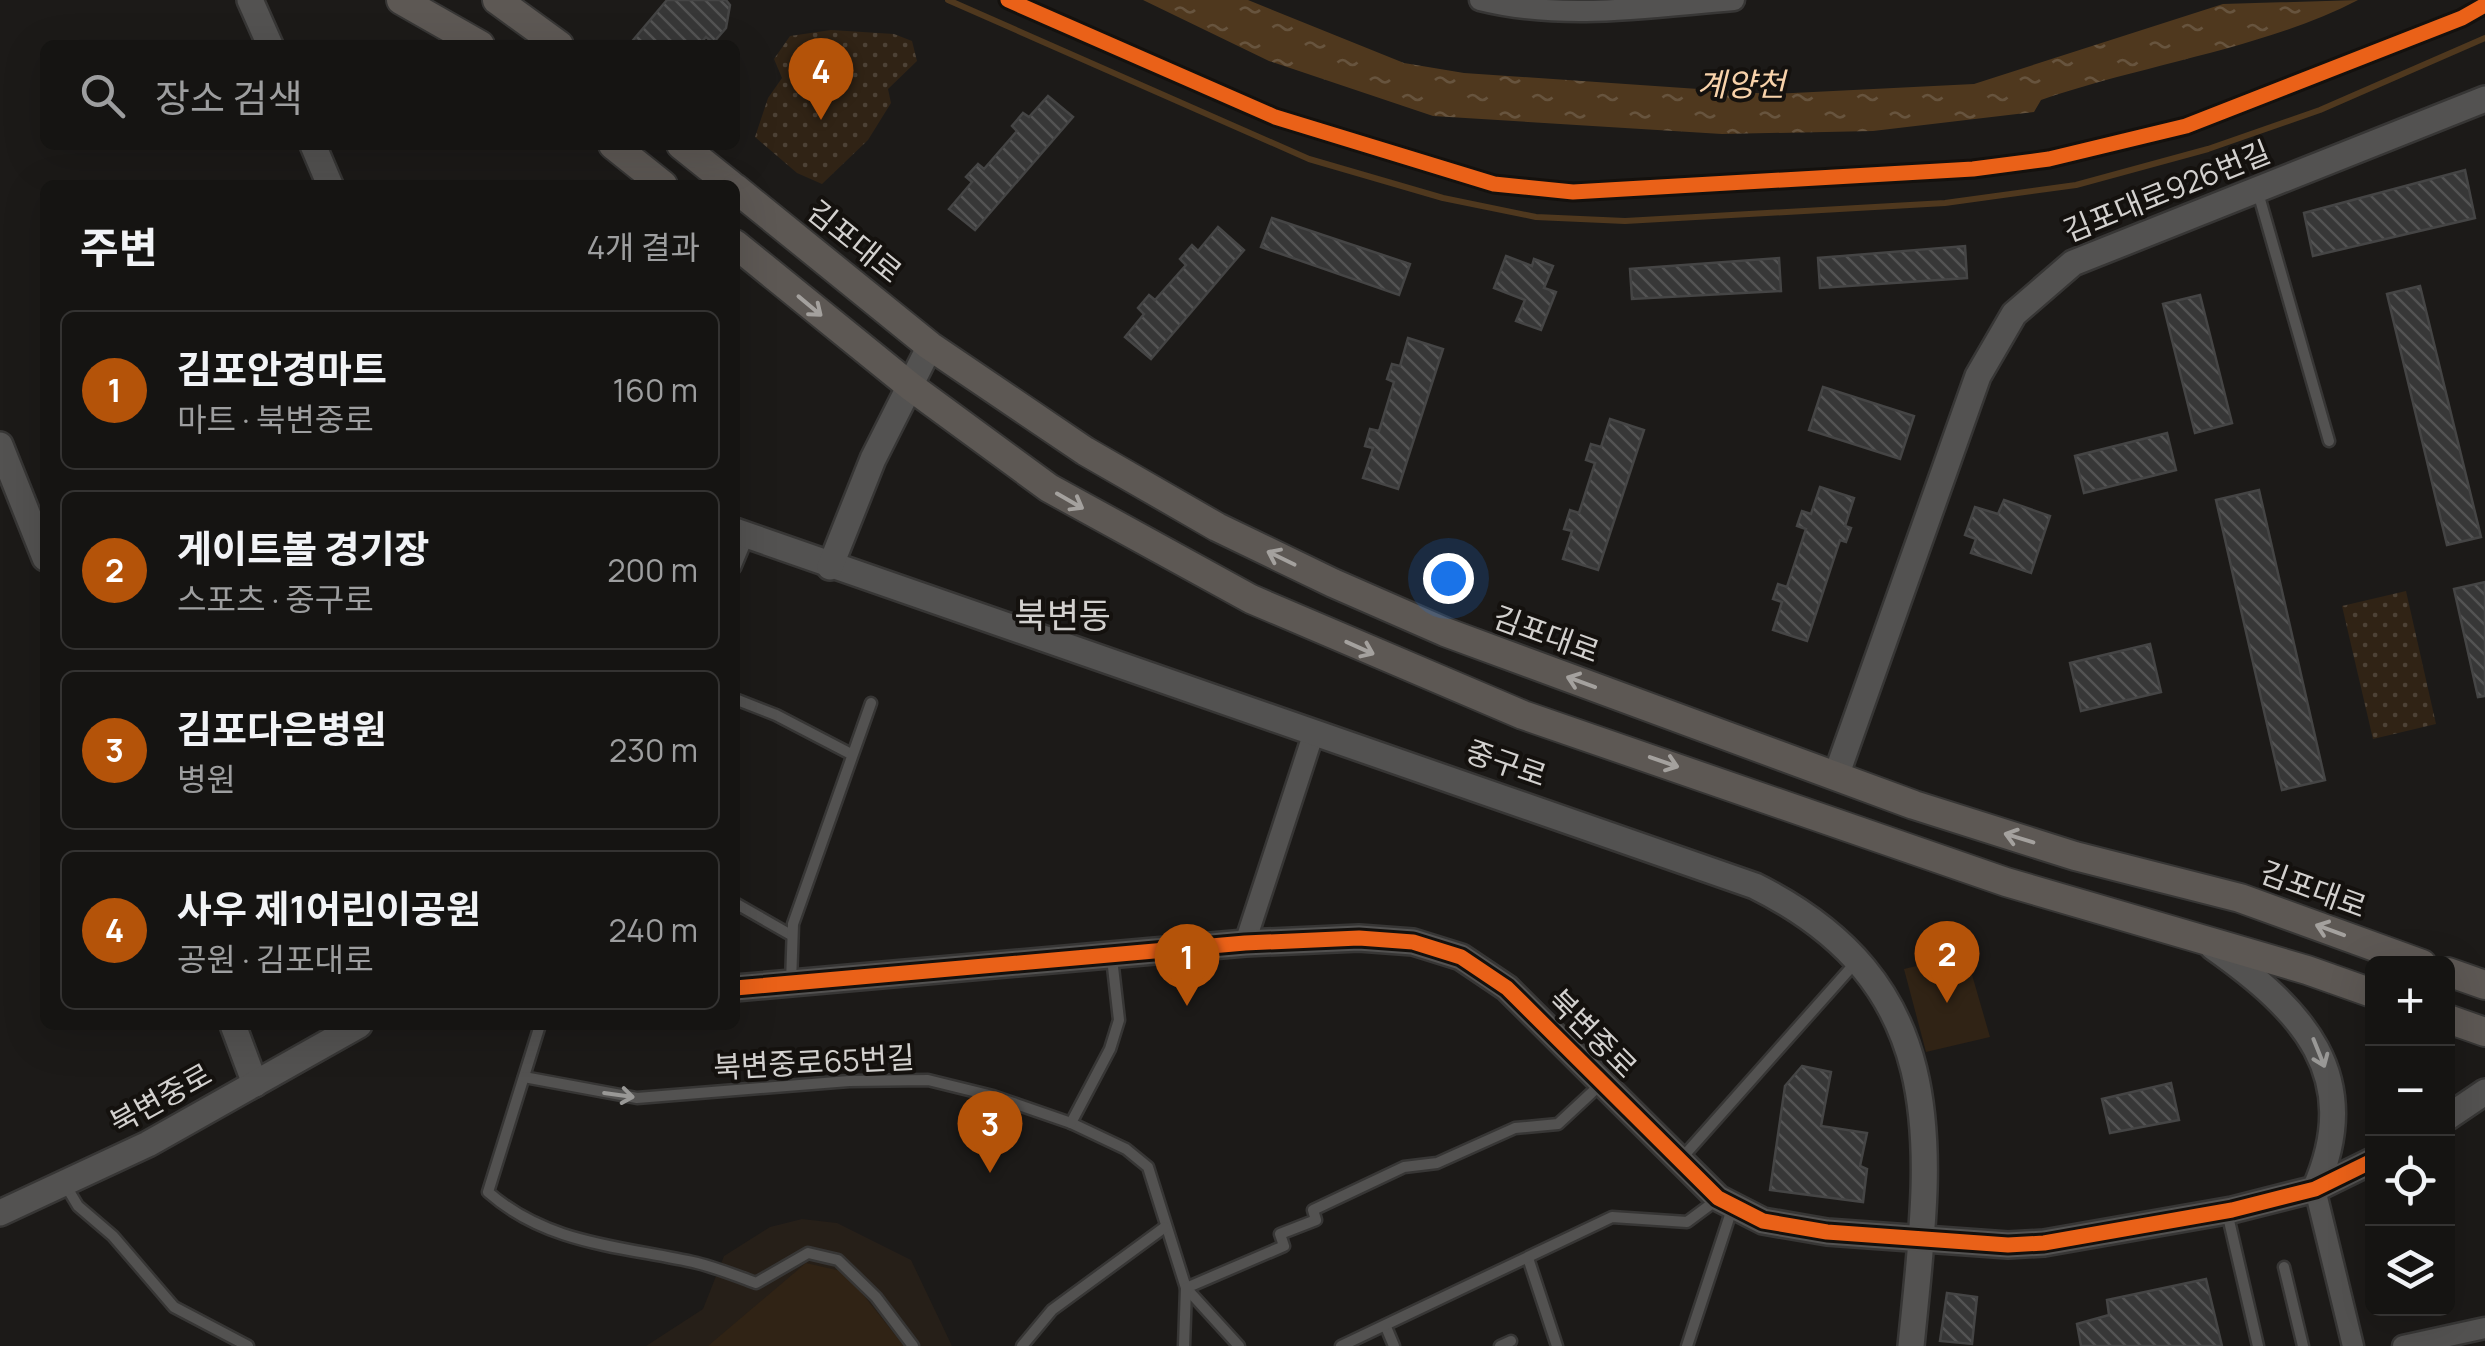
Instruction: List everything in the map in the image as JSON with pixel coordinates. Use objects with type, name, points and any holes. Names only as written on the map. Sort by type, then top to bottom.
[{"type":"main road","points":[[401,0],[471,40]]},
{"type":"main road","points":[[496,0],[552,40]]},
{"type":"main road","points":[[619,150],[657,180]]},
{"type":"main road","name":"김포대로","points":[[687,150],[724,180]]},
{"type":"main road","name":"김포대로","points":[[740,193],[930,346],[1085,451],[1217,527],[1333,582],[1444,632],[1836,776],[2075,856],[2240,898],[2400,956]]},
{"type":"main road","points":[[740,248],[910,386],[1049,488],[1151,548],[1392,662],[1523,715],[1910,850],[2365,991]]},
{"type":"main road","points":[[2455,974],[2485,985]]},
{"type":"main road","points":[[2455,1022],[2485,1032]]},
{"type":"street","points":[[250,0],[268,40]]},
{"type":"street","points":[[1480,0],[1534,10],[1594,12],[1734,0]]},
{"type":"street","name":"김포대로926번길","points":[[1836,776],[1966,409],[2005,326],[2037,290],[2073,263],[2485,99]]},
{"type":"street","points":[[315,150],[328,180]]},
{"type":"street","points":[[830,568],[873,459],[930,346]]},
{"type":"street","points":[[0,445],[40,545]]},
{"type":"street","name":"중구로","points":[[742,534],[830,568],[1756,886],[1804,914],[1856,962],[1898,1017],[1916,1064],[1922,1240],[1911,1346]]},
{"type":"street","points":[[1245,943],[1314,732]]},
{"type":"street","points":[[2201,938],[2281,1000],[2314,1039],[2336,1115],[2330,1155],[2316,1189],[2352,1346]]},
{"type":"street","name":"북변중로","points":[[740,987],[1112,958],[1245,943],[1391,939],[1461,957],[1507,988],[1726,1203],[1788,1228],[1922,1240],[2044,1243],[2227,1211],[2316,1189],[2365,1165]]},
{"type":"street","points":[[235,1030],[255,1084]]},
{"type":"street","name":"북변중로","points":[[0,1213],[65,1185],[255,1084],[344,1030]]},
{"type":"street","points":[[2455,1112],[2485,1092]]},
{"type":"street","points":[[2403,1346],[2432,1343],[2485,1328]]},
{"type":"lane","points":[[2257,188],[2329,441]]},
{"type":"lane","points":[[740,702],[776,714],[851,754]]},
{"type":"lane","points":[[791,982],[791,935],[871,704]]},
{"type":"lane","points":[[740,906],[791,935]]},
{"type":"lane","points":[[1071,1123],[1110,1049],[1120,1020],[1112,958]]},
{"type":"lane","points":[[1681,1159],[1856,962]]},
{"type":"lane","points":[[538,1030],[488,1192],[527,1222],[562,1237],[701,1264],[756,1283],[808,1252],[838,1260],[876,1297],[913,1346]]},
{"type":"lane","name":"북변중로65번길","points":[[524,1076],[637,1098],[917,1080],[993,1096],[1071,1123],[1126,1148],[1148,1168],[1186,1288],[1238,1346]]},
{"type":"lane","name":"북변중로","points":[[1186,1288],[1284,1246],[1280,1234],[1316,1220],[1313,1210],[1404,1167],[1438,1164],[1515,1128],[1558,1124],[1602,1083]]},
{"type":"lane","points":[[65,1185],[78,1206],[113,1236],[174,1306],[248,1346]]},
{"type":"lane","points":[[1342,1346],[1612,1217],[1687,1222],[1726,1203]]},
{"type":"lane","points":[[1687,1346],[1726,1203]]},
{"type":"lane","points":[[2227,1211],[2258,1346]]},
{"type":"lane","points":[[1022,1346],[1052,1310],[1165,1227]]},
{"type":"lane","points":[[1528,1258],[1557,1346]]},
{"type":"lane","points":[[2284,1267],[2302,1346]]},
{"type":"lane","points":[[1184,1346],[1186,1288]]},
{"type":"lane","points":[[1386,1327],[1394,1346]]},
{"type":"shaded area","points":[[831,30],[894,34],[912,41],[917,61],[888,89],[891,103],[868,140],[822,184],[797,173],[755,137],[768,98],[782,78],[774,59],[790,36]]},
{"type":"shaded area","points":[[2406,591],[2436,724],[2373,739],[2342,606]]},
{"type":"shaded area","points":[[1966,954],[1990,1037],[1926,1052],[1904,969]]},
{"type":"shaded area","points":[[802,1219],[837,1223],[911,1260],[952,1346],[646,1346],[703,1309],[724,1256],[770,1227]]},
{"type":"shaded area","points":[[806,1263],[845,1272],[904,1346],[708,1346]]},
{"type":"water","points":[[1143,0],[1248,0],[1404,63],[1464,73],[1771,94],[1974,84],[2223,4],[2358,0],[2244,44],[2041,100],[2034,112],[1873,131],[1722,134],[1433,116],[1269,61]]},
{"type":"building","points":[[667,0],[726,0],[730,5],[726,28],[716,40],[633,40]]},
{"type":"building","points":[[1048,96],[1073,117],[975,230],[949,209],[972,182],[966,177],[978,164],[984,169],[1017,131],[1012,126],[1023,113],[1029,117]]},
{"type":"building","points":[[2465,170],[2475,218],[2313,256],[2304,213]]},
{"type":"building","points":[[1272,218],[1410,264],[1399,295],[1261,247]]},
{"type":"building","points":[[1218,227],[1244,250],[1151,359],[1125,337],[1144,314],[1138,308],[1149,295],[1155,300],[1186,265],[1180,259],[1192,245],[1198,251]]},
{"type":"building","points":[[1965,246],[1967,278],[1820,288],[1818,258]]},
{"type":"building","points":[[1506,256],[1532,266],[1534,259],[1553,266],[1544,288],[1556,292],[1541,330],[1516,321],[1525,300],[1494,288]]},
{"type":"building","points":[[1779,258],[1781,291],[1632,299],[1630,269]]},
{"type":"building","points":[[2420,286],[2481,537],[2447,545],[2387,294]]},
{"type":"building","points":[[2200,295],[2232,423],[2195,433],[2163,304]]},
{"type":"building","points":[[1408,338],[1443,349],[1398,489],[1363,478],[1373,448],[1365,446],[1370,429],[1379,431],[1394,382],[1387,379],[1392,364],[1400,366]]},
{"type":"building","points":[[1823,387],[1914,416],[1900,459],[1809,430]]},
{"type":"building","points":[[1610,419],[1644,430],[1598,570],[1563,559],[1572,531],[1564,529],[1570,510],[1579,513],[1595,463],[1586,460],[1591,444],[1601,447]]},
{"type":"building","points":[[2167,433],[2176,470],[2084,493],[2075,456]]},
{"type":"building","points":[[1820,487],[1854,498],[1845,526],[1851,528],[1846,542],[1840,540],[1807,641],[1773,630],[1782,602],[1773,599],[1778,584],[1787,587],[1806,529],[1797,526],[1802,511],[1811,514]]},
{"type":"building","points":[[2259,490],[2325,780],[2282,790],[2216,500]]},
{"type":"building","points":[[2004,500],[2050,516],[2031,573],[1971,553],[1976,539],[1965,535],[1975,507],[1998,514]]},
{"type":"building","points":[[2485,582],[2485,696],[2478,697],[2454,589]]},
{"type":"building","points":[[2150,644],[2161,692],[2081,711],[2070,663]]},
{"type":"building","points":[[1802,1066],[1831,1072],[1821,1126],[1867,1133],[1860,1166],[1867,1169],[1863,1202],[1770,1190],[1785,1086]]},
{"type":"building","points":[[2171,1083],[2179,1120],[2110,1133],[2102,1099]]},
{"type":"building","points":[[2206,1279],[2222,1346],[2081,1346],[2077,1324],[2109,1315],[2107,1300]]},
{"type":"building","points":[[1947,1293],[1977,1297],[1972,1344],[1940,1341]]},
{"type":"waterway","points":[[948,0],[1309,159],[1443,198],[1536,217],[1625,221],[1945,203],[2076,185],[2208,149],[2320,110],[2485,38]]},
{"type":"cycle path","points":[[1008,0],[1275,117],[1494,184],[1573,192],[1973,169],[2049,159],[2186,126],[2462,18],[2485,5]]},
{"type":"cycle path","points":[[740,988],[1245,943],[1359,938],[1413,942],[1461,957],[1507,988],[1718,1198],[1763,1221],[1827,1232],[2008,1245],[2044,1243],[2232,1210],[2315,1189],[2365,1164]]},
{"type":"place","name":"사우 제1어린이공원","points":[[821,120]]},
{"type":"place","name":"게이트볼 경기장","points":[[1947,1003]]},
{"type":"place","name":"김포안경마트","points":[[1187,1006]]},
{"type":"place","name":"김포다은병원","points":[[990,1173]]},
{"type":"district","name":"북변동","points":[[1063,616]]},
{"type":"water label","name":"계양천","points":[[1741,85]]}]
